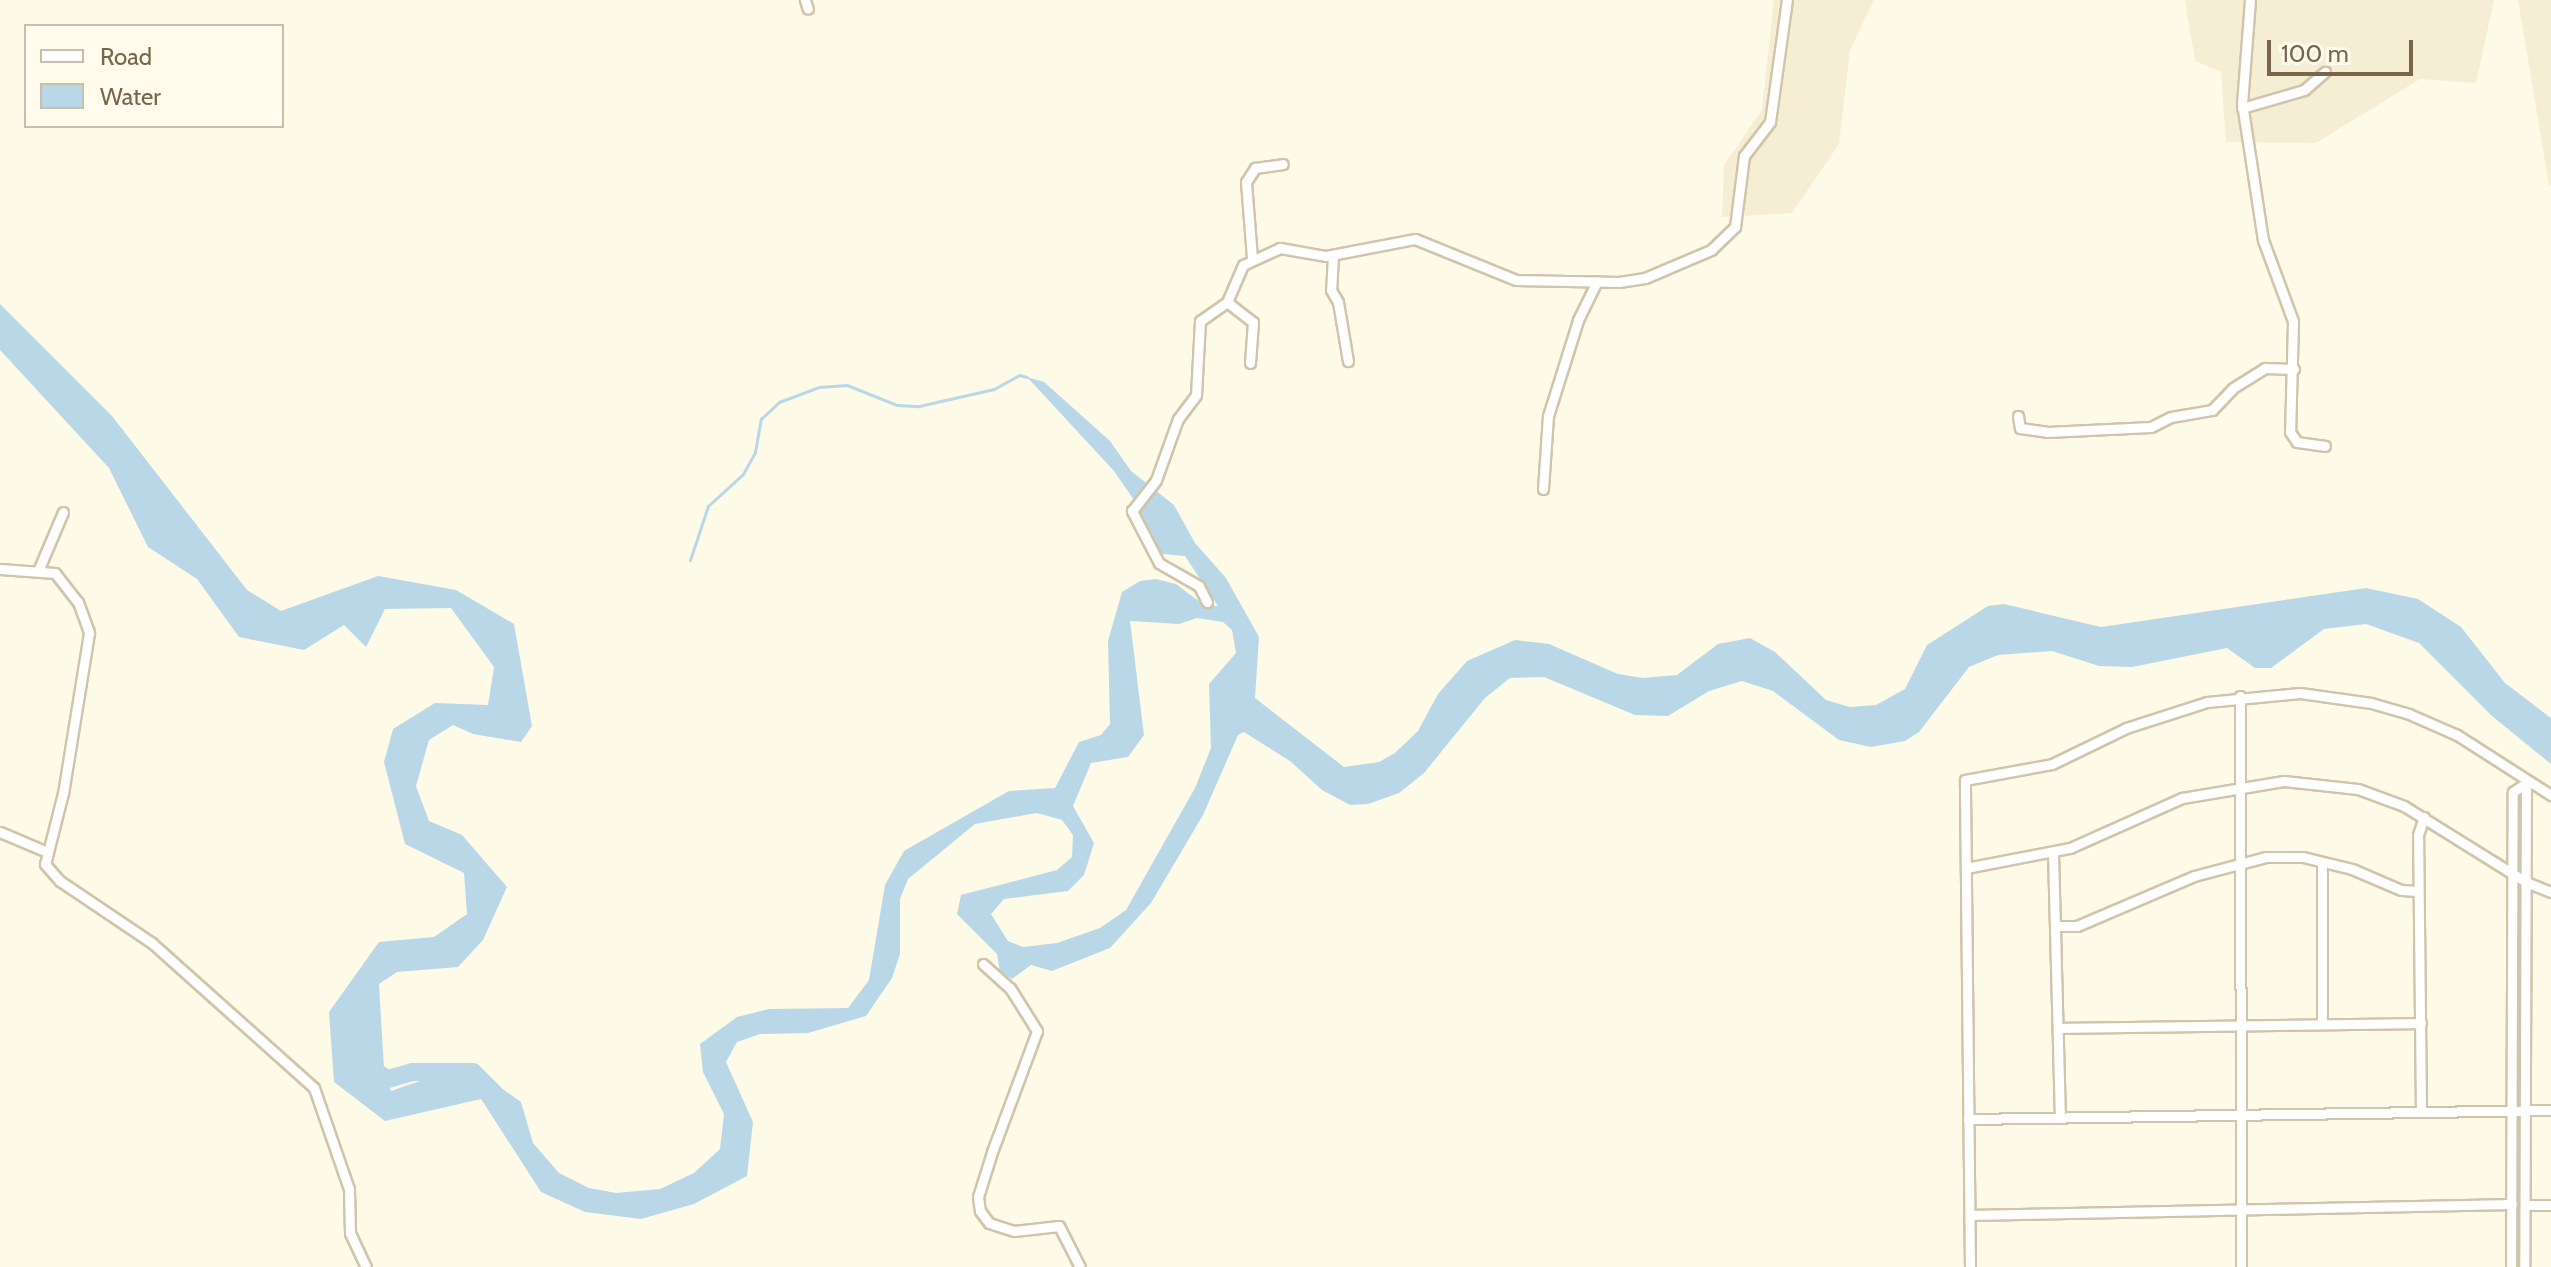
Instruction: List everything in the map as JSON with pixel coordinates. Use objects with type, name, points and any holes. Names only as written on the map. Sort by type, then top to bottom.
[{"type":"street","points":[[1207,602],[1199,586],[1159,563],[1132,507],[1156,480],[1178,419],[1198,387],[1200,321],[1227,302],[1243,265],[1252,258],[1280,248],[1333,255],[1415,239],[1516,280],[1597,281],[1645,278],[1711,250],[1729,236],[1738,215],[1744,156],[1773,112],[1787,0]]},
{"type":"street","points":[[2250,0],[2242,108],[2263,240],[2293,321],[2290,432],[2297,442],[2325,446]]},
{"type":"street","points":[[2242,108],[2304,90],[2325,72]]},
{"type":"street","points":[[1252,258],[1246,182],[1255,168],[1283,164]]},
{"type":"street","points":[[1333,255],[1331,290],[1338,302],[1348,361]]},
{"type":"street","points":[[1543,489],[1548,416],[1578,320],[1597,281]]},
{"type":"street","points":[[1227,302],[1253,322],[1250,363]]},
{"type":"street","points":[[2018,416],[2020,428],[2047,432],[2151,427],[2171,417],[2212,410],[2233,388],[2265,368],[2294,369]]},
{"type":"street","points":[[38,571],[63,512]]},
{"type":"street","points":[[0,569],[52,571],[63,580],[82,609],[89,637],[63,793],[45,851],[45,864],[54,876],[152,943],[319,1094],[349,1189],[350,1233],[366,1267]]},
{"type":"street","points":[[1970,1267],[1965,780],[2052,764],[2161,714],[2240,696],[2300,693],[2396,710],[2457,735],[2526,783],[2551,795]]},
{"type":"street","points":[[2240,696],[2244,1113],[2241,1267]]},
{"type":"street","points":[[1966,868],[2053,853],[2108,834],[2182,798],[2240,785],[2284,781],[2358,789],[2424,817],[2512,870],[2526,882],[2551,892]]},
{"type":"street","points":[[2511,1267],[2513,792],[2526,783]]},
{"type":"street","points":[[2524,1267],[2527,1205],[2526,783]]},
{"type":"street","points":[[2421,1112],[2418,835],[2424,817]]},
{"type":"street","points":[[0,832],[45,851]]},
{"type":"street","points":[[2053,853],[2058,926],[2060,1116]]},
{"type":"street","points":[[2058,926],[2101,918],[2194,876],[2266,857],[2322,862],[2401,890],[2418,891]]},
{"type":"street","points":[[2322,862],[2322,1024]]},
{"type":"street","points":[[983,964],[1010,988],[1037,1031],[992,1152],[978,1197],[980,1211],[989,1223],[1014,1231],[1059,1226],[1080,1267]]},
{"type":"street","points":[[2059,1028],[2421,1023]]},
{"type":"street","points":[[1968,1119],[2551,1110]]},
{"type":"street","points":[[1970,1215],[2512,1204]]},
{"type":"street","points":[[2527,1205],[2551,1205]]},
{"type":"shaded area","points":[[1774,0],[1874,0],[1850,50],[1839,144],[1792,213],[1722,217],[1724,165],[1762,110]]},
{"type":"shaded area","points":[[2185,0],[2494,0],[2476,83],[2420,79],[2316,143],[2226,142],[2221,72],[2195,61]]},
{"type":"shaded area","points":[[2518,0],[2551,0],[2551,185],[2549,185]]},
{"type":"water","points":[[0,304],[112,416],[247,590],[281,611],[378,576],[456,590],[514,624],[532,726],[521,742],[473,734],[453,725],[429,740],[416,786],[429,821],[462,835],[507,887],[483,940],[458,967],[397,972],[379,984],[384,1069],[391,1091],[440,1074],[484,1076],[521,1102],[533,1143],[559,1173],[589,1188],[616,1193],[660,1189],[694,1173],[720,1149],[724,1114],[703,1072],[700,1044],[737,1017],[769,1009],[848,1008],[869,980],[885,885],[904,851],[1009,791],[1055,788],[1079,742],[1101,735],[1110,724],[1108,641],[1122,592],[1140,581],[1156,579],[1176,584],[1205,606],[1218,606],[1185,556],[1163,554],[1149,539],[1136,503],[1114,471],[1027,377],[1044,382],[1110,441],[1131,471],[1174,505],[1195,543],[1226,578],[1259,637],[1255,698],[1344,767],[1379,762],[1395,753],[1418,731],[1438,694],[1467,661],[1515,640],[1549,644],[1618,674],[1643,678],[1677,675],[1718,644],[1750,638],[1775,652],[1826,700],[1850,707],[1876,705],[1905,689],[1927,645],[1988,606],[2004,604],[2101,627],[2366,588],[2418,599],[2461,627],[2505,683],[2551,718],[2551,764],[2492,716],[2419,643],[2366,624],[2324,629],[2271,668],[2255,668],[2227,648],[2132,667],[2099,666],[2052,651],[1998,655],[1969,667],[1919,732],[1905,741],[1871,747],[1839,740],[1773,691],[1742,681],[1709,691],[1668,716],[1635,715],[1544,677],[1510,678],[1485,698],[1424,773],[1399,793],[1368,804],[1350,805],[1322,790],[1290,761],[1244,732],[1238,735],[1203,815],[1151,903],[1110,948],[1052,971],[1031,965],[1012,979],[1000,972],[997,954],[957,914],[961,895],[1057,870],[1072,857],[1073,835],[1062,820],[1037,813],[975,824],[908,879],[900,899],[900,954],[892,978],[866,1016],[808,1033],[760,1034],[737,1042],[726,1062],[753,1122],[747,1176],[694,1204],[641,1219],[585,1212],[541,1192],[481,1099],[385,1121],[334,1082],[329,1012],[379,942],[434,937],[467,914],[464,873],[405,844],[384,762],[393,729],[435,703],[488,705],[494,667],[451,608],[385,609],[366,647],[344,625],[304,650],[239,637],[197,579],[148,547],[109,468],[0,350]],"holes":[[[1197,618],[1223,622],[1232,630],[1236,653],[1209,684],[1211,748],[1195,788],[1126,910],[1100,928],[1057,943],[1023,947],[1008,941],[991,914],[1004,899],[1068,891],[1084,875],[1094,843],[1073,806],[1091,763],[1128,757],[1144,735],[1130,621],[1179,624]]]},
{"type":"waterway","points":[[690,560],[708,506],[743,474],[755,452],[761,419],[779,402],[819,387],[847,385],[897,405],[919,406],[994,389],[1019,375],[1027,377]]},
{"type":"waterway","points":[[368,1067],[388,1079],[412,1072],[473,1072],[494,1093]]}]
